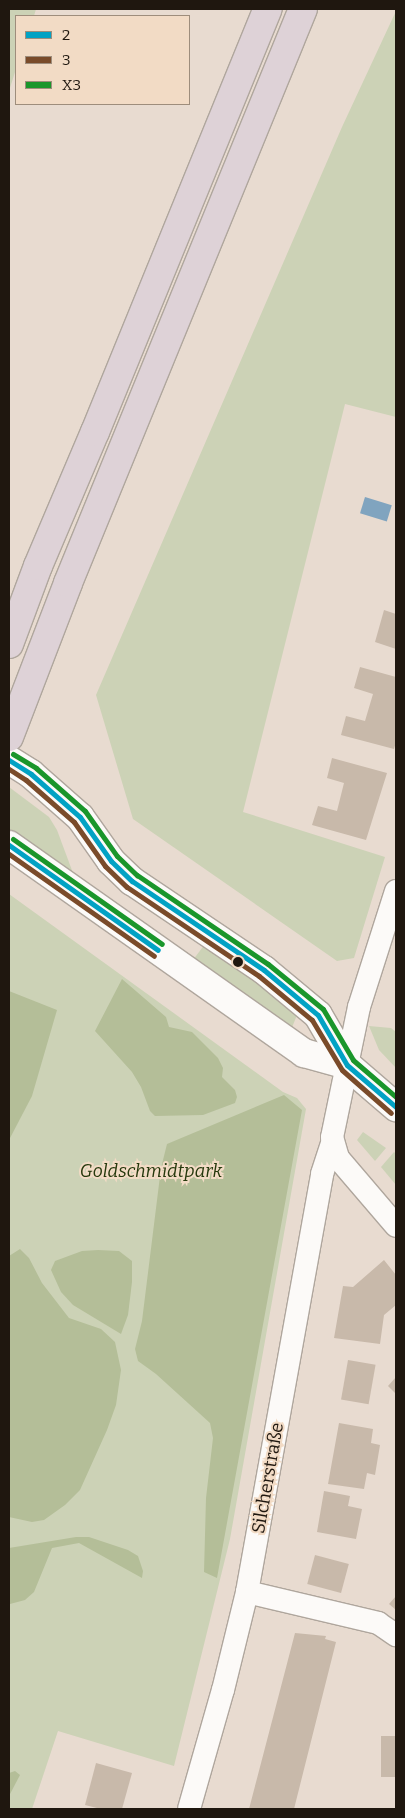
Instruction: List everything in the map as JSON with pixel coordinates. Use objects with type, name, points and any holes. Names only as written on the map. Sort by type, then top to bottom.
[{"type":"highway","points":[[9,644],[38,566],[95,432],[268,9]]},
{"type":"highway","points":[[9,737],[68,583],[303,9]]},
{"type":"main road","points":[[9,760],[31,774],[80,818],[111,861],[132,881],[264,970],[318,1015],[347,1065],[396,1107]]},
{"type":"main road","points":[[9,845],[304,1053],[347,1065]]},
{"type":"street","name":"Silcherstraße","points":[[189,1809],[223,1690],[248,1592],[322,1174],[332,1144],[333,1125],[359,1007],[396,890]]},
{"type":"street","points":[[332,1144],[338,1158],[396,1226]]},
{"type":"street","points":[[248,1592],[378,1623],[396,1635]]},
{"type":"green space","points":[[9,9],[36,9],[34,15],[15,15],[15,72],[9,91]]},
{"type":"green space","points":[[396,11],[396,417],[345,404],[243,812],[385,857],[354,958],[337,961],[133,819],[96,695],[342,127]]},
{"type":"green space","points":[[9,787],[49,817],[57,830],[73,873],[42,854],[9,829]]},
{"type":"green space","name":"Goldschmidtpark","points":[[9,894],[283,1092],[297,1098],[306,1109],[230,1539],[174,1766],[58,1731],[32,1809],[9,1809]]},
{"type":"green space","points":[[205,944],[269,990],[297,1015],[291,1030],[193,960]]},
{"type":"green space","points":[[122,979],[166,1017],[169,1027],[192,1032],[218,1058],[223,1068],[222,1077],[235,1090],[237,1097],[235,1103],[203,1115],[155,1116],[150,1111],[141,1087],[132,1072],[95,1031]]},
{"type":"green space","points":[[9,991],[57,1010],[32,1096],[9,1140]]},
{"type":"green space","points":[[369,1026],[391,1028],[396,1032],[396,1068],[379,1050]]},
{"type":"green space","points":[[284,1095],[302,1110],[217,1578],[204,1572],[206,1498],[213,1438],[210,1423],[156,1374],[138,1361],[135,1349],[142,1321],[161,1168],[167,1144]]},
{"type":"green space","points":[[363,1132],[386,1148],[375,1161],[357,1140]]},
{"type":"green space","points":[[394,1152],[396,1154],[396,1185],[381,1167]]},
{"type":"green space","points":[[20,1249],[29,1258],[42,1283],[69,1318],[101,1329],[115,1342],[121,1370],[116,1405],[80,1490],[65,1505],[44,1520],[32,1522],[9,1517],[9,1256]]},
{"type":"green space","points":[[82,1251],[119,1251],[132,1261],[132,1282],[128,1315],[121,1334],[73,1305],[61,1292],[51,1270],[55,1261]]},
{"type":"green space","points":[[76,1537],[89,1537],[128,1550],[138,1556],[143,1571],[142,1578],[79,1543],[52,1548],[34,1592],[25,1600],[10,1604],[9,1548]]},
{"type":"green space","points":[[15,1771],[20,1775],[9,1796],[9,1773]]},
{"type":"water","points":[[365,497],[392,505],[387,521],[360,513]]},
{"type":"building","points":[[384,610],[396,614],[396,649],[375,642]]},
{"type":"building","points":[[360,667],[396,677],[396,742],[394,749],[341,735],[346,716],[365,721],[373,694],[354,688]]},
{"type":"building","points":[[332,758],[387,773],[366,840],[312,825],[318,806],[337,811],[344,783],[327,778]]},
{"type":"building","points":[[384,1260],[396,1275],[396,1305],[384,1315],[380,1344],[334,1338],[343,1286],[353,1287]]},
{"type":"building","points":[[348,1360],[376,1365],[369,1404],[341,1399]]},
{"type":"building","points":[[396,1377],[396,1394],[388,1386]]},
{"type":"building","points":[[339,1423],[373,1429],[371,1443],[380,1445],[375,1475],[367,1473],[364,1489],[328,1484]]},
{"type":"building","points":[[324,1491],[350,1496],[348,1506],[362,1509],[356,1539],[317,1532]]},
{"type":"building","points":[[315,1555],[349,1564],[341,1593],[307,1584]]},
{"type":"building","points":[[396,1596],[396,1610],[389,1604]]},
{"type":"building","points":[[295,1633],[326,1636],[325,1639],[336,1642],[294,1809],[249,1809]]},
{"type":"building","points":[[381,1736],[396,1736],[396,1777],[381,1777]]},
{"type":"building","points":[[96,1763],[132,1773],[122,1809],[101,1809],[85,1805]]},
{"type":"transit line","name":"X3","points":[[13,754],[36,768],[85,811],[117,856],[137,875],[268,964],[323,1009],[353,1060],[396,1097]]},
{"type":"transit line","name":"2","points":[[9,760],[31,774],[80,817],[111,861],[132,881],[264,970],[318,1015],[347,1065],[396,1107]]},
{"type":"transit line","name":"3","points":[[9,769],[26,780],[74,822],[105,866],[127,887],[259,976],[312,1020],[342,1070],[391,1113]]},
{"type":"transit line","name":"X3","points":[[13,839],[162,944]]},
{"type":"transit line","name":"2","points":[[9,845],[158,950]]},
{"type":"transit line","name":"3","points":[[9,854],[154,956]]}]
